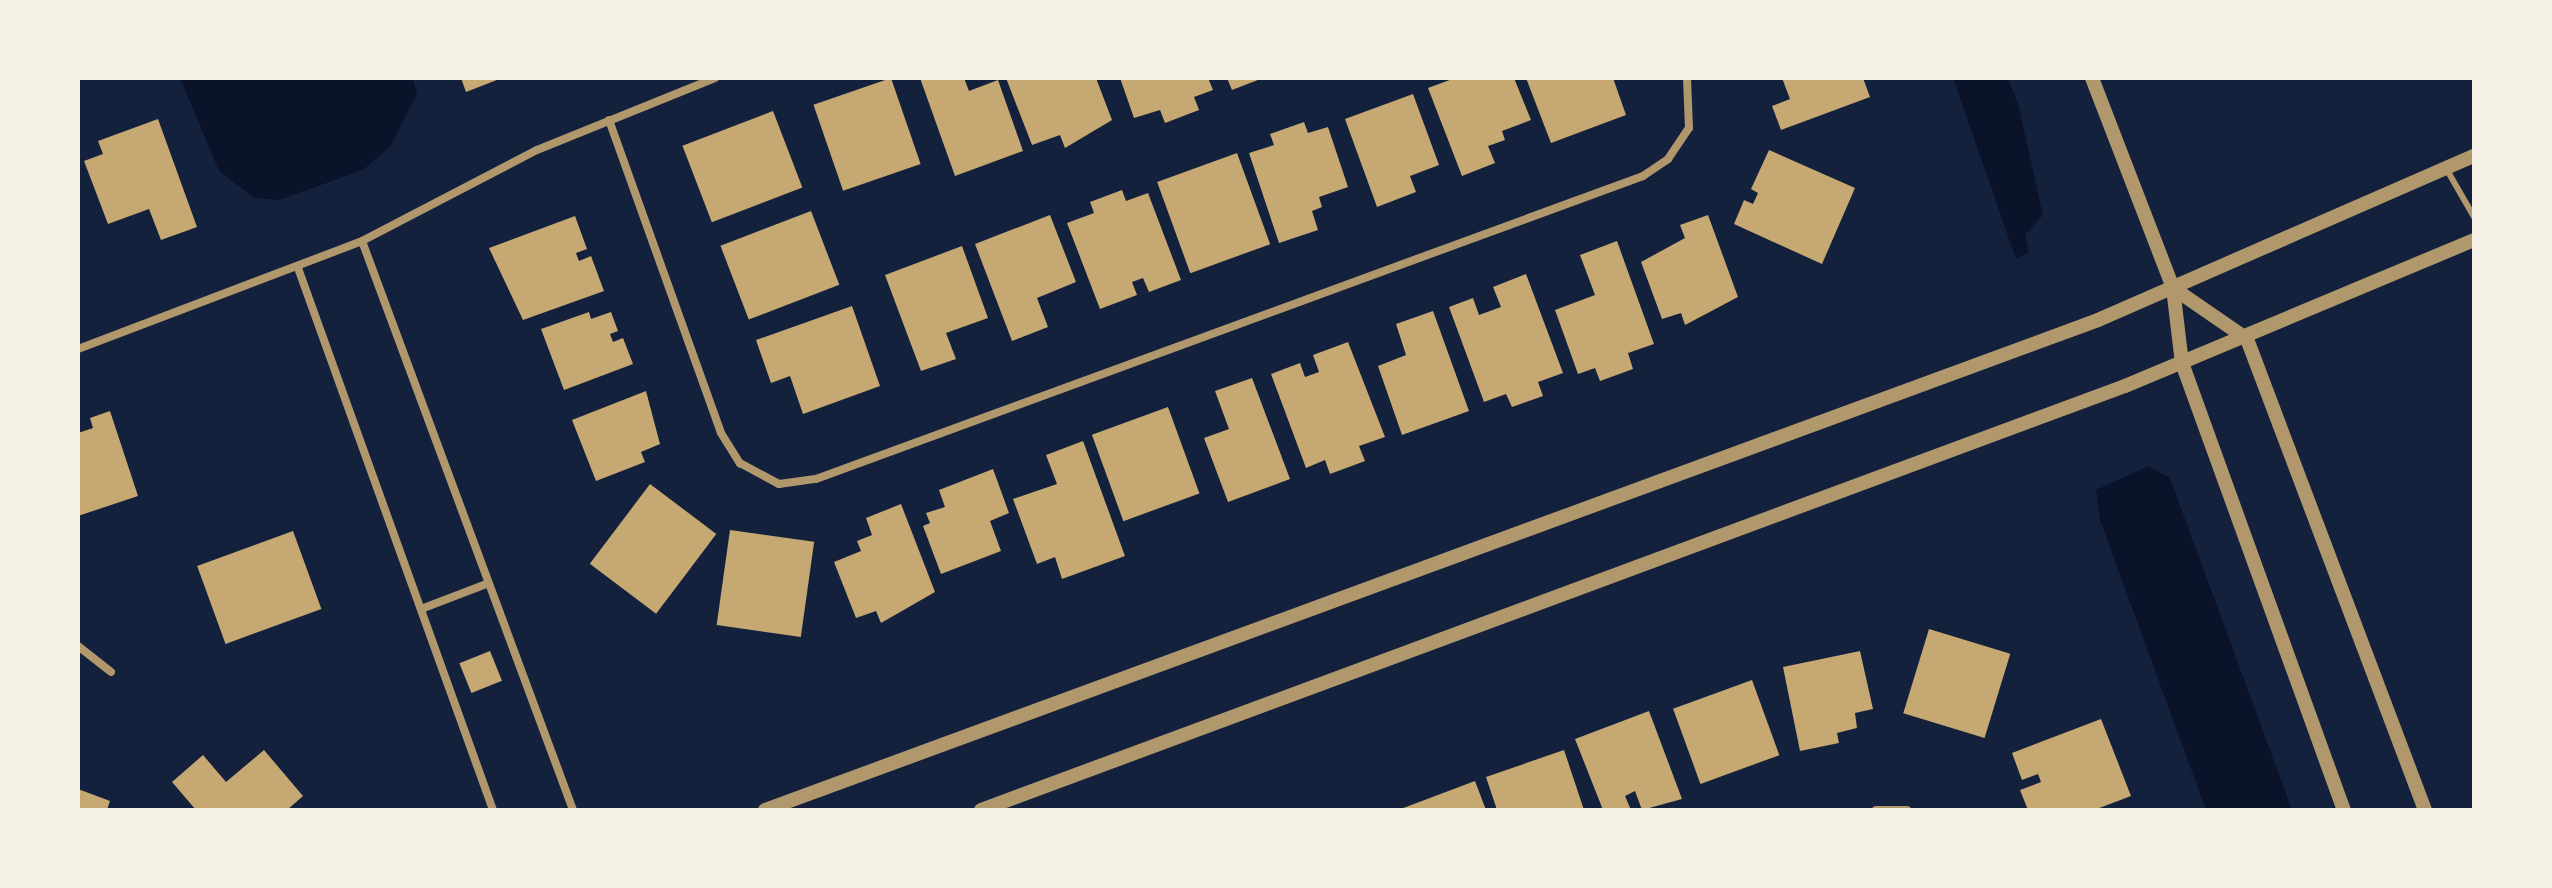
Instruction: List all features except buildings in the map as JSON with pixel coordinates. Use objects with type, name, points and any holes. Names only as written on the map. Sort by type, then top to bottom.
[{"type":"street","points":[[78,349],[298,268],[362,241],[609,120],[715,78]]},
{"type":"street","points":[[609,120],[721,433],[740,463],[779,484],[816,479],[1613,189],[1668,159],[1689,128],[1687,78]]},
{"type":"street","points":[[2092,78],[2173,288],[2182,363],[2344,810]]},
{"type":"street","points":[[765,810],[2173,288],[2474,156]]},
{"type":"street","points":[[981,810],[2247,339],[2474,240]]},
{"type":"street","points":[[362,241],[486,584],[573,810]]},
{"type":"street","points":[[298,268],[493,810]]},
{"type":"street","points":[[2173,288],[2247,339],[2425,810]]},
{"type":"street","points":[[421,609],[486,584]]},
{"type":"street","points":[[78,646],[111,672]]},
{"type":"street","points":[[1876,810],[1907,810]]},
{"type":"lane","points":[[2447,170],[2474,217]]},
{"type":"water","points":[[180,78],[413,78],[417,94],[390,147],[363,170],[279,200],[254,198],[219,171]]},
{"type":"water","points":[[1953,78],[2008,78],[2019,107],[2043,215],[2025,235],[2029,252],[2016,259]]},
{"type":"water","points":[[2148,466],[2170,478],[2292,810],[2206,810],[2100,520],[2096,490]]}]
